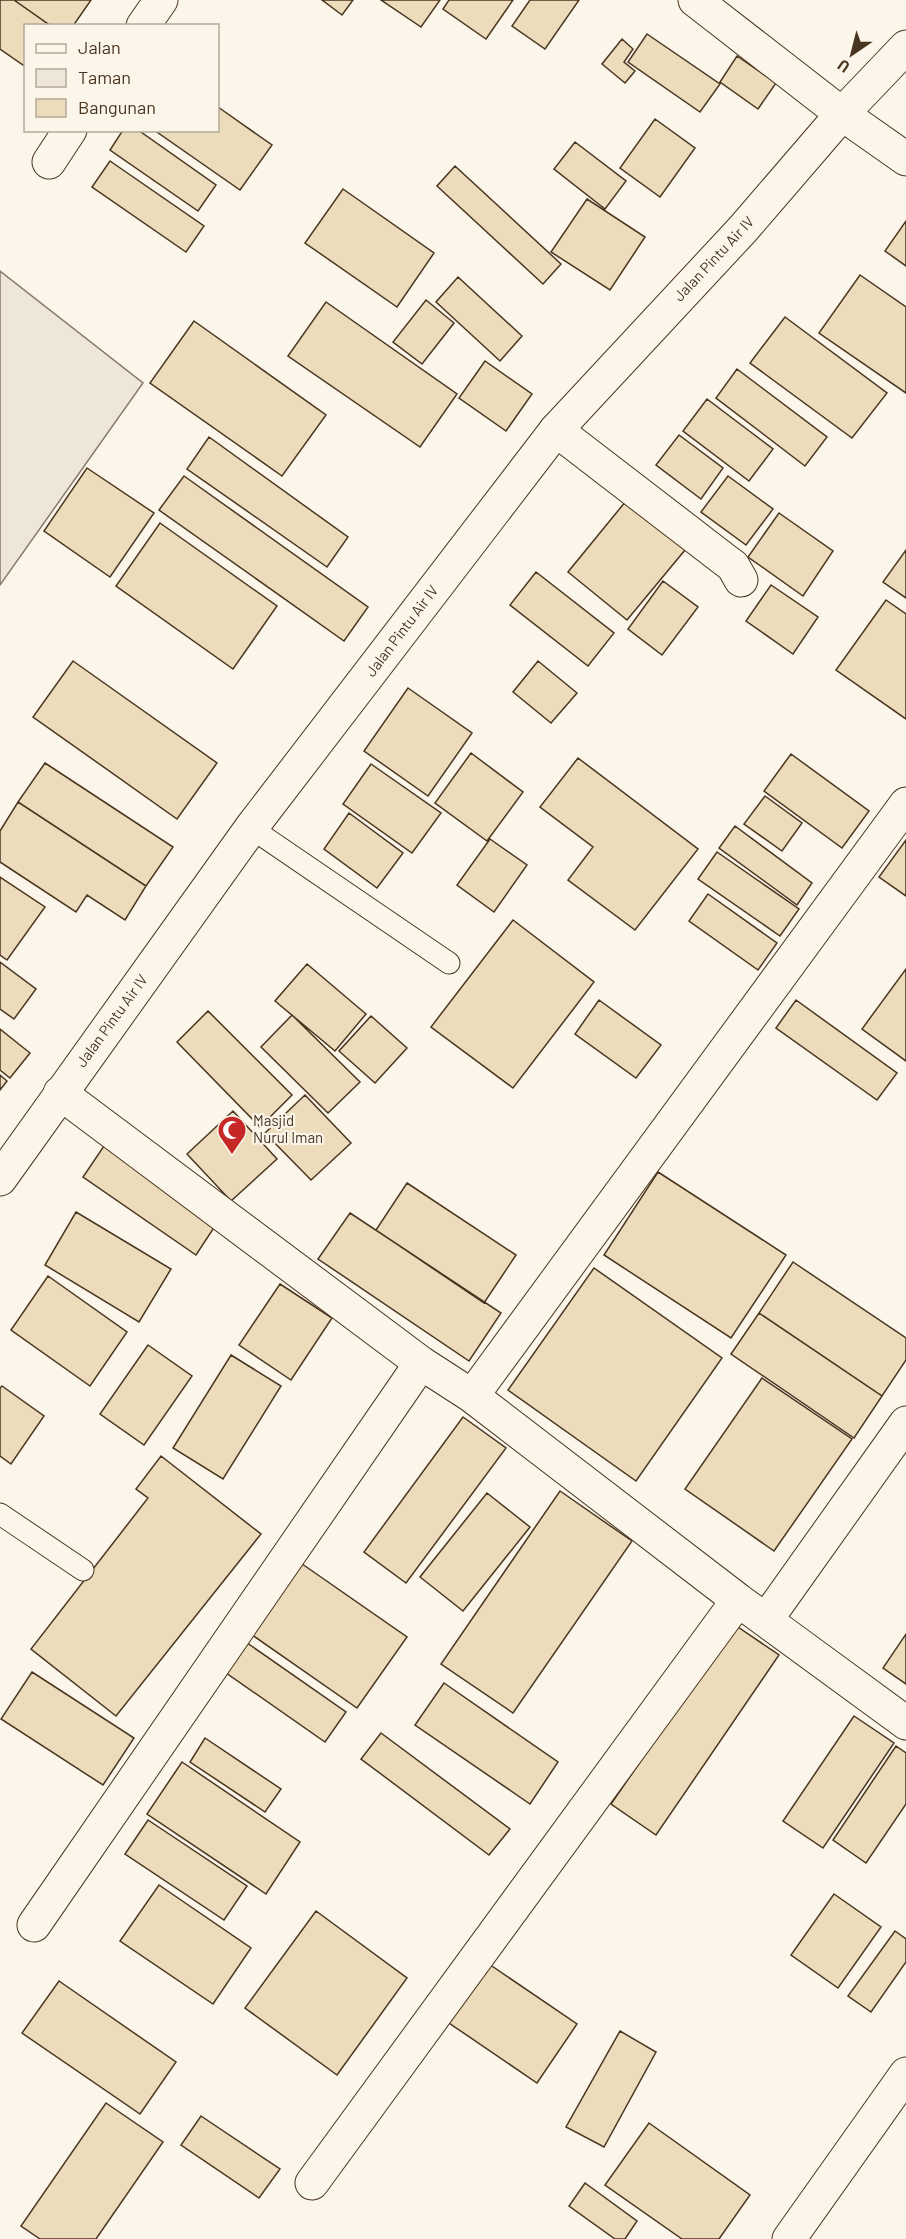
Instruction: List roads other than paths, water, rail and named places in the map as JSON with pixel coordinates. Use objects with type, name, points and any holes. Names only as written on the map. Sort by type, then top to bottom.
[{"type":"street","points":[[144,24],[161,0]]},
{"type":"street","points":[[695,0],[842,114],[906,159]]},
{"type":"street","name":"Jalan Pintu Air IV","points":[[0,1179],[251,828],[556,430],[743,229],[842,114],[906,47]]},
{"type":"street","points":[[49,162],[69,132]]},
{"type":"street","points":[[556,430],[733,566],[741,580]]},
{"type":"street","points":[[472,1396],[906,804]]},
{"type":"street","points":[[60,1093],[421,1363],[472,1396],[738,1600],[906,1723]]},
{"type":"street","points":[[34,1925],[421,1363]]},
{"type":"street","points":[[766,1620],[906,1422]]},
{"type":"street","points":[[312,2183],[738,1600]]},
{"type":"street","points":[[789,2239],[906,2074]]},
{"type":"lane","points":[[251,828],[448,963]]},
{"type":"lane","points":[[0,1514],[83,1570]]},
{"type":"place","name":"Masjid Nurul Iman","points":[[232,1156]]}]
